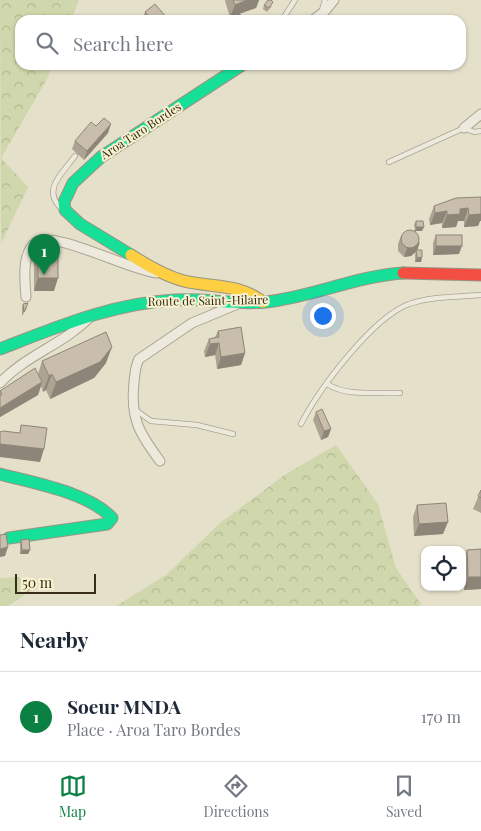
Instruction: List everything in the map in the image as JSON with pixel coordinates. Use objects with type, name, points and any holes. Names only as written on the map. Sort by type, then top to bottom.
[{"type":"street","points":[[321,14],[334,0]]},
{"type":"street","name":"Aroa Taro Bordes","points":[[69,215],[65,210],[64,202],[67,193],[86,169],[120,144],[234,70]]},
{"type":"street","points":[[464,128],[481,114]]},
{"type":"street","points":[[69,215],[162,273]]},
{"type":"street","points":[[26,297],[27,257],[35,242],[42,238],[63,241],[136,269],[162,273],[185,281],[250,292],[263,302]]},
{"type":"street","name":"Route de Saint-Hilaire","points":[[0,349],[92,315],[144,302],[174,300],[240,303],[263,302],[286,299],[390,274],[447,273],[481,276]]},
{"type":"street","points":[[160,461],[141,435],[135,422],[133,408],[135,367],[139,360],[192,323],[240,303]]},
{"type":"street","points":[[0,383],[22,364],[78,330],[92,315]]},
{"type":"street","points":[[0,474],[66,492],[105,509],[112,518],[107,524],[9,538]]},
{"type":"lane","points":[[285,15],[294,0]]},
{"type":"lane","points":[[321,14],[325,0]]},
{"type":"lane","points":[[389,162],[464,128],[474,132],[481,131]]},
{"type":"lane","points":[[69,215],[54,202],[52,191],[75,156]]},
{"type":"lane","points":[[301,424],[312,403],[371,331],[395,311],[424,300],[481,295]]},
{"type":"lane","points":[[327,384],[338,390],[349,392],[400,393]]},
{"type":"lane","points":[[133,408],[151,421],[197,425],[233,434]]},
{"type":"green space","points":[[0,0],[79,0],[73,15],[15,15],[15,70],[51,70],[1,158],[28,187],[1,244]]},
{"type":"green space","points":[[336,445],[378,504],[396,568],[421,604],[419,606],[116,606],[166,575],[220,523],[286,474]]},
{"type":"green space","points":[[18,577],[35,588],[8,606],[0,606],[0,578]]},
{"type":"building","points":[[233,0],[247,0],[235,5]]},
{"type":"building","points":[[268,0],[273,2],[269,8],[264,5]]},
{"type":"building","points":[[155,4],[164,15],[148,15],[145,12]]},
{"type":"building","points":[[104,118],[111,124],[87,151],[75,141],[91,122],[96,126]]},
{"type":"building","points":[[481,197],[481,214],[469,215],[468,208],[460,209],[460,214],[447,215],[447,211],[435,213],[434,206],[456,198]]},
{"type":"building","points":[[416,221],[423,221],[424,227],[416,227]]},
{"type":"building","points":[[406,230],[414,230],[419,235],[417,246],[406,248],[401,243],[401,235]]},
{"type":"building","points":[[436,235],[462,235],[462,246],[436,246]]},
{"type":"building","points":[[38,246],[58,246],[58,278],[38,278]]},
{"type":"building","points":[[416,250],[422,250],[422,257],[417,258]]},
{"type":"building","points":[[28,303],[24,312],[23,304]]},
{"type":"building","points":[[241,327],[245,353],[221,357],[219,343],[210,344],[209,339],[219,337],[218,331]]},
{"type":"building","points":[[106,332],[112,347],[100,362],[56,382],[52,374],[49,376],[42,361]]},
{"type":"building","points":[[35,368],[42,382],[0,408],[0,396],[2,394],[0,391]]},
{"type":"building","points":[[322,409],[331,429],[324,431],[316,412]]},
{"type":"building","points":[[21,425],[47,428],[44,449],[0,444],[0,432],[20,433]]},
{"type":"building","points":[[446,503],[448,522],[419,524],[417,505]]},
{"type":"building","points":[[6,534],[8,547],[0,549],[0,535]]},
{"type":"building","points":[[29,539],[30,550],[22,550],[21,540]]},
{"type":"building","points":[[481,549],[481,577],[468,577],[467,550]]},
{"type":"traffic: fast","points":[[131,255],[80,224],[65,210],[64,202],[73,183],[101,157],[234,70]]},
{"type":"traffic: fast","points":[[0,349],[86,317],[130,306],[175,300],[243,303],[266,302],[300,296],[368,278],[403,273]]},
{"type":"traffic: fast","points":[[0,474],[75,495],[102,509],[112,518],[107,524],[9,538]]},
{"type":"traffic: slow","points":[[131,255],[177,279],[235,289],[254,296],[263,302]]},
{"type":"traffic: jam","points":[[403,273],[481,275]]},
{"type":"place","name":"Soeur MNDA","points":[[44,275]]}]
